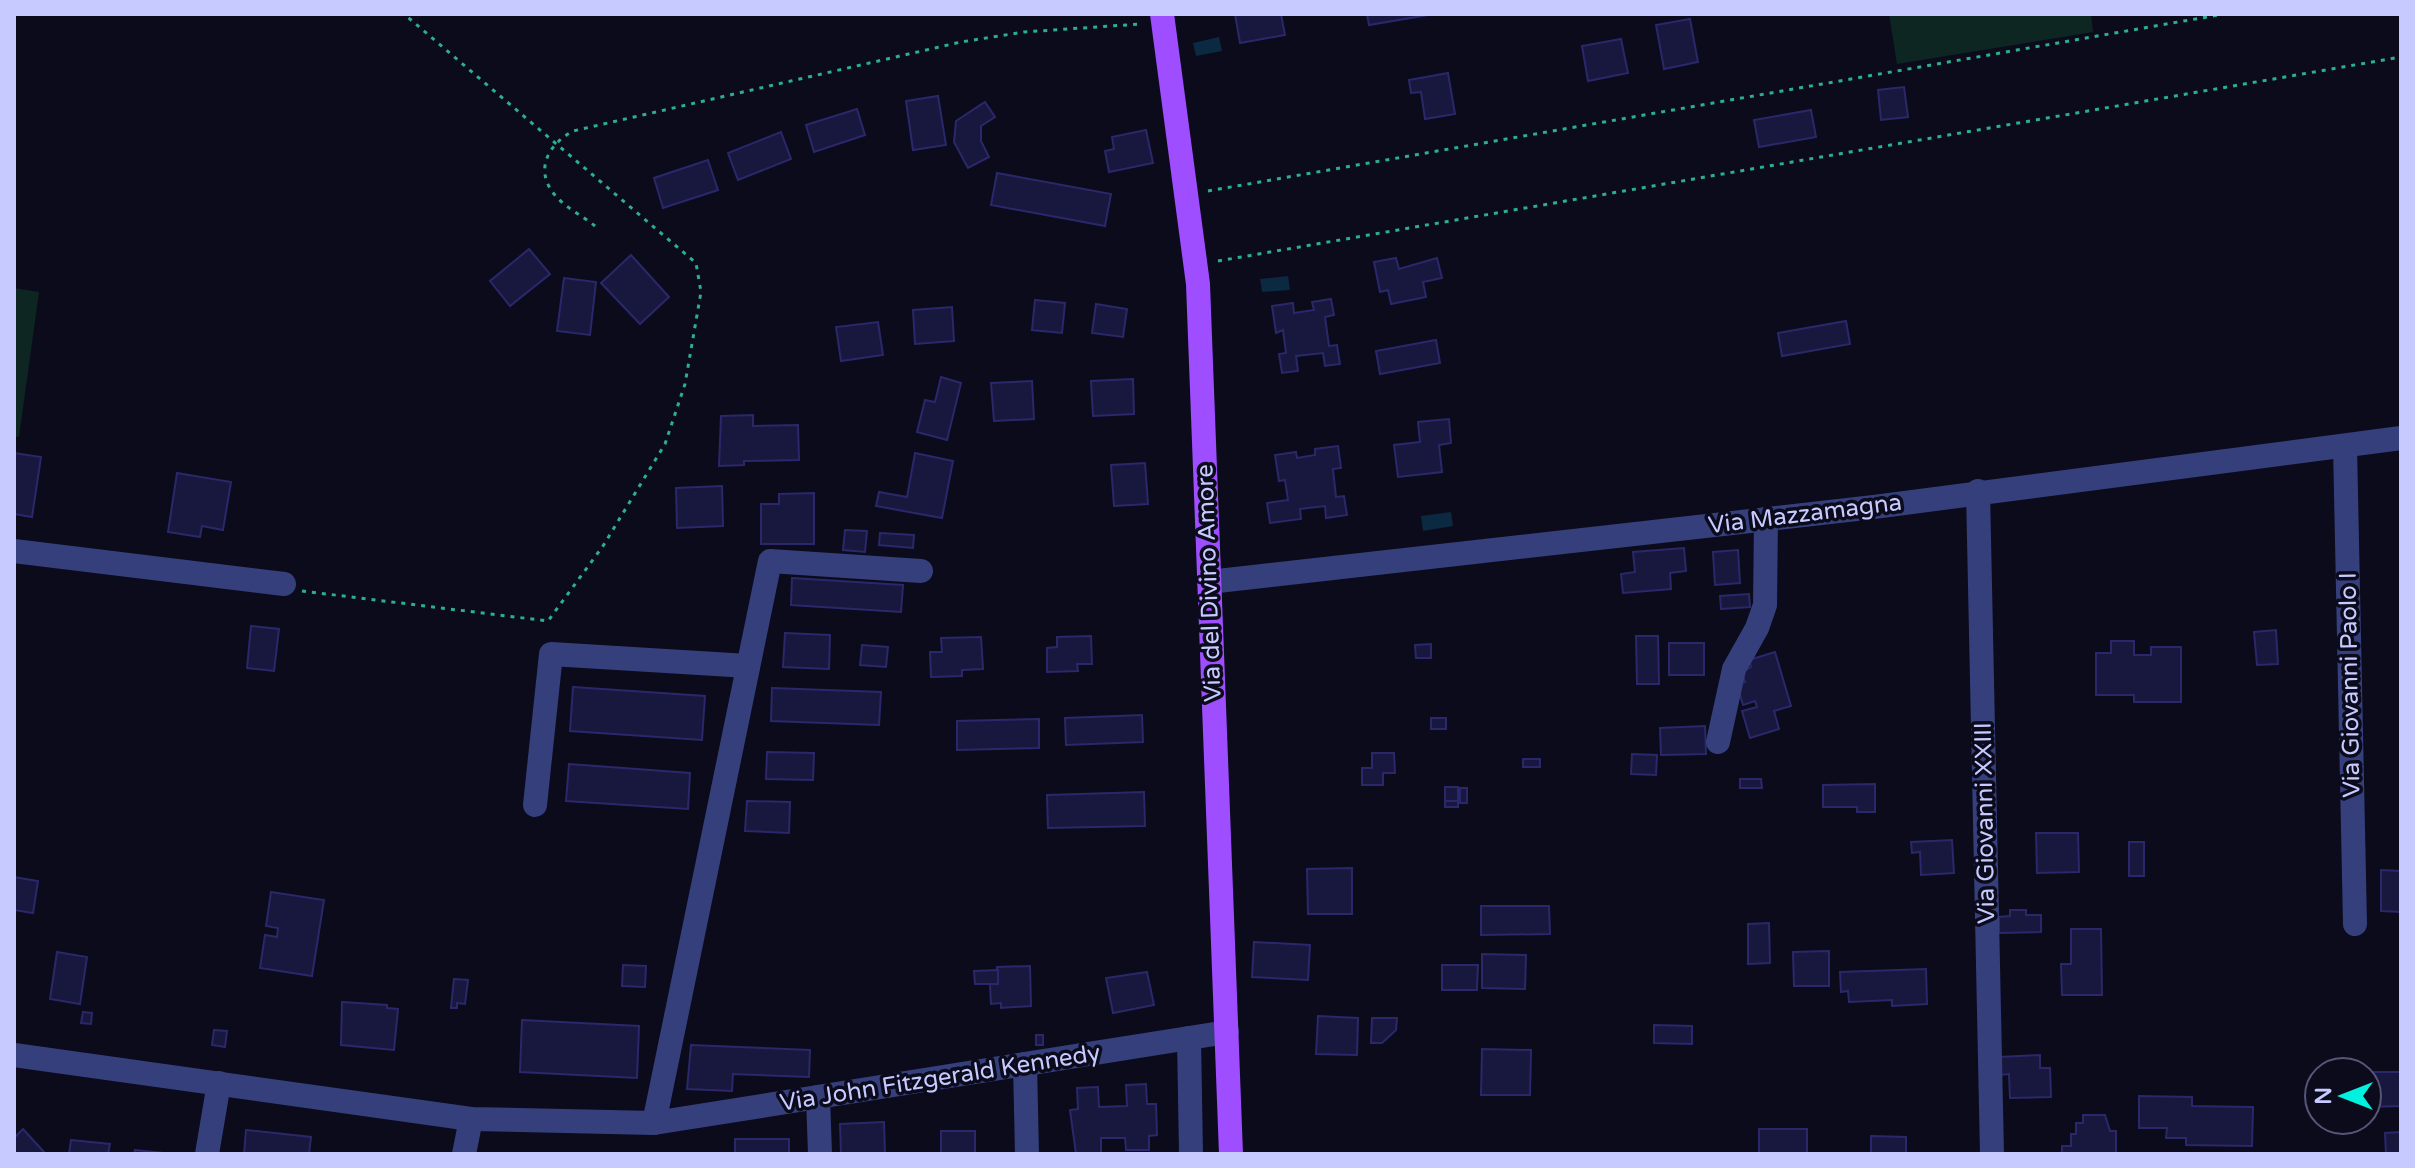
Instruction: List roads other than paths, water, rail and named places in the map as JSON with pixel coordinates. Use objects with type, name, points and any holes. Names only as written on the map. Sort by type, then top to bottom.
[{"type":"main road","name":"Via del Divino Amore","points":[[1163,18],[1196,265],[1231,1154]]},
{"type":"street","name":"Via Mazzamagna","points":[[1209,582],[1766,519],[2401,438]]},
{"type":"street","name":"Via Giovanni Paolo I","points":[[2345,446],[2355,924]]},
{"type":"street","name":"Via Giovanni XXIII","points":[[1978,491],[1992,1154]]},
{"type":"street","points":[[1718,742],[1734,669],[1757,628],[1765,605],[1766,519]]},
{"type":"street","points":[[14,551],[287,587]]},
{"type":"street","points":[[654,1123],[770,561],[921,571]]},
{"type":"street","points":[[535,805],[551,654],[748,666]]},
{"type":"street","name":"Via John Fitzgerald Kennedy","points":[[14,1055],[471,1119],[654,1123],[1227,1032]]},
{"type":"street","points":[[1189,1038],[1191,1154]]},
{"type":"street","points":[[1025,1064],[1027,1154]]},
{"type":"street","points":[[207,1154],[219,1083]]},
{"type":"street","points":[[818,1097],[820,1154]]},
{"type":"street","points":[[464,1154],[471,1119]]},
{"type":"water","points":[[1219,37],[1222,51],[1196,56],[1193,43]]},
{"type":"water","points":[[1288,276],[1290,290],[1262,292],[1260,279]]},
{"type":"water","points":[[1451,512],[1453,526],[1423,531],[1421,516]]}]
